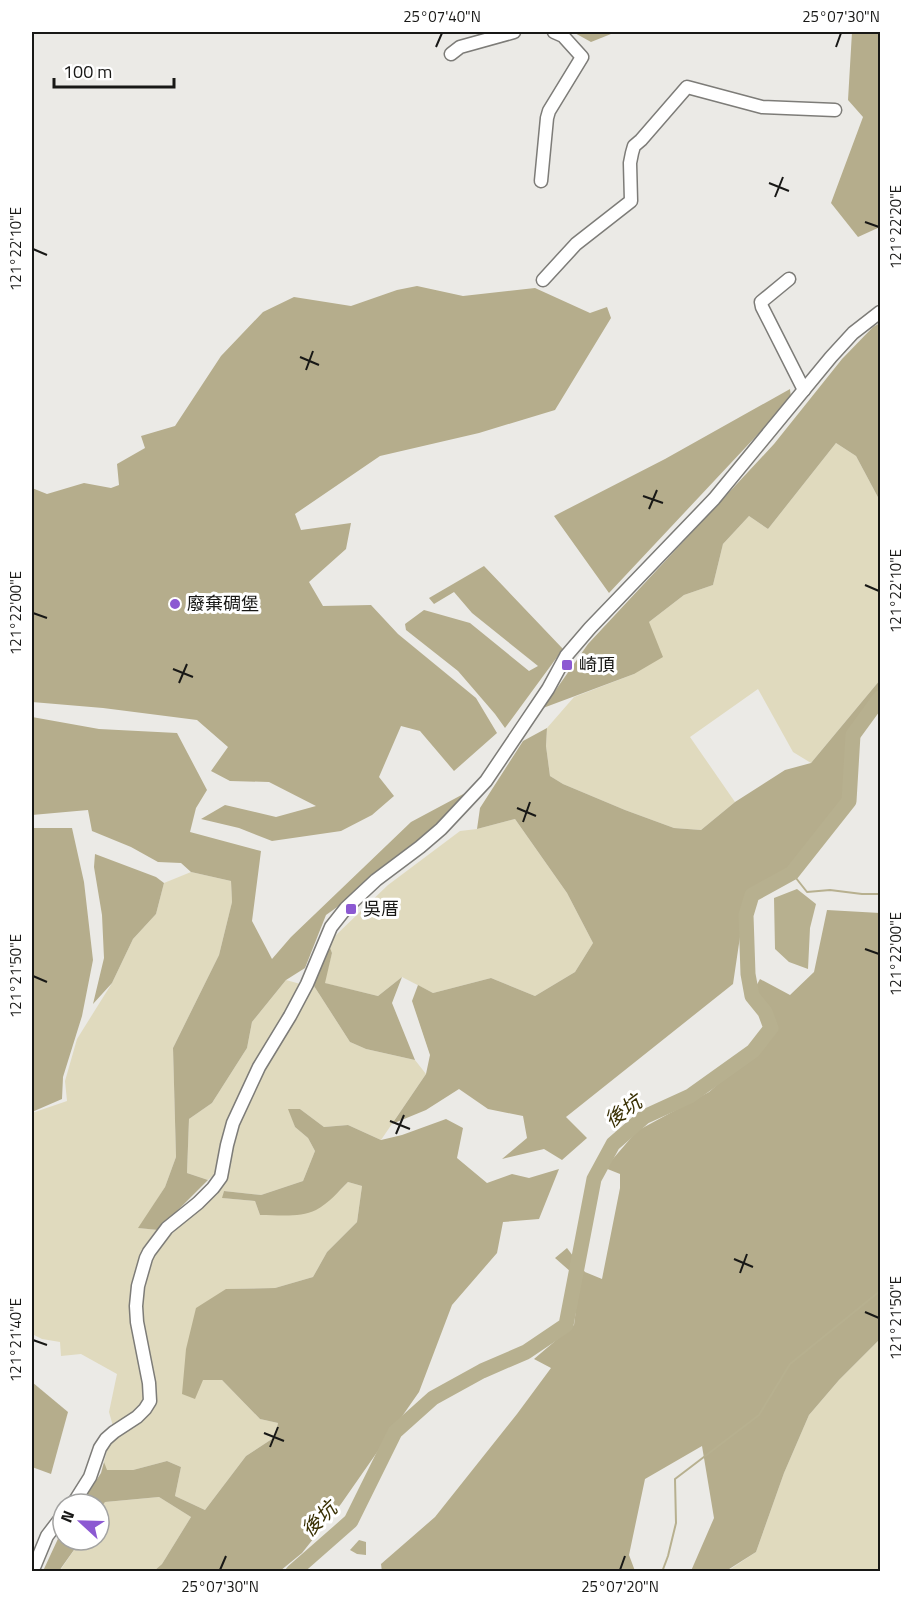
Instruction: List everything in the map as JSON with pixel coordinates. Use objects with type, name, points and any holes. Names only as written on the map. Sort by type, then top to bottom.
[{"type":"street","points":[[451,54],[460,47],[514,32]]},
{"type":"street","points":[[541,181],[547,118],[582,57],[563,36],[554,32]]},
{"type":"street","points":[[543,280],[576,244],[630,201],[630,163],[634,146],[687,87],[762,107],[835,110]]},
{"type":"street","points":[[789,279],[761,302],[804,390]]},
{"type":"street","points":[[80,1492],[90,1476],[100,1448],[114,1432],[137,1417],[150,1401],[136,1306],[138,1286],[146,1258],[167,1228],[198,1203],[220,1177],[233,1123],[259,1067],[307,984],[330,927],[346,908],[376,880],[441,829],[486,781],[548,689],[566,656],[714,499],[853,333],[880,312]]},
{"type":"street","points":[[32,1570],[51,1531]]},
{"type":"shaded area","points":[[573,32],[616,32],[591,42]]},
{"type":"shaded area","points":[[852,32],[880,32],[880,227],[858,237],[831,203],[863,117],[848,100]]},
{"type":"shaded area","points":[[417,286],[463,296],[535,288],[590,313],[607,307],[611,318],[555,410],[479,433],[380,456],[295,514],[301,530],[351,523],[346,549],[309,582],[323,606],[371,605],[398,634],[476,698],[497,733],[454,771],[420,731],[401,726],[379,777],[394,796],[372,815],[341,831],[272,841],[239,828],[201,819],[225,805],[276,817],[316,806],[269,782],[230,781],[211,771],[228,747],[197,720],[32,702],[32,488],[47,494],[84,483],[111,488],[119,485],[117,464],[145,448],[141,436],[175,426],[221,356],[263,312],[294,297],[351,306],[397,290]]},
{"type":"shaded area","points":[[880,323],[880,501],[856,456],[836,443],[768,529],[749,516],[723,544],[713,585],[684,595],[649,622],[663,657],[634,674],[543,708],[588,644],[774,444],[842,359],[873,327]]},
{"type":"shaded area","points":[[790,389],[791,399],[609,593],[554,516],[665,459]]},
{"type":"shaded area","points":[[836,443],[856,456],[880,501],[880,680],[811,763],[793,752],[758,689],[690,737],[735,802],[701,830],[674,828],[563,784],[550,776],[546,746],[547,728],[574,697],[634,674],[649,622],[684,595],[713,585],[723,544],[749,516],[768,529]]},
{"type":"shaded area","points":[[484,566],[563,649],[505,728],[458,671],[406,630],[405,624],[424,610],[470,623],[529,671],[538,666],[472,613],[454,592],[434,604],[429,598]]},
{"type":"shaded area","points":[[880,680],[880,701],[848,760],[852,790],[805,854],[763,893],[745,903],[733,984],[566,1117],[587,1138],[562,1160],[544,1149],[502,1159],[527,1138],[523,1116],[488,1109],[459,1089],[426,1110],[392,1124],[426,1074],[430,1055],[412,1001],[418,985],[433,993],[491,978],[535,996],[575,972],[593,943],[567,893],[515,819],[477,829],[480,808],[523,741],[547,728],[546,746],[550,776],[563,784],[625,810],[674,828],[701,830],[735,802],[785,770],[811,763]]},
{"type":"shaded area","points":[[32,717],[99,729],[177,733],[207,790],[196,808],[190,832],[261,851],[252,921],[272,959],[291,937],[411,822],[469,791],[454,815],[371,883],[326,915],[305,968],[286,980],[252,1022],[247,1048],[212,1103],[189,1119],[187,1173],[208,1180],[158,1230],[138,1228],[165,1187],[176,1157],[173,1048],[219,955],[232,902],[231,881],[191,872],[181,863],[158,862],[131,847],[92,831],[88,810],[32,815]]},
{"type":"shaded area","points":[[515,819],[567,893],[593,943],[575,972],[535,996],[491,978],[433,993],[402,977],[378,996],[324,983],[332,953],[329,945],[336,935],[388,885],[460,831]]},
{"type":"shaded area","points":[[32,828],[72,828],[84,882],[93,960],[82,1016],[63,1077],[62,1099],[32,1112]]},
{"type":"shaded area","points":[[95,854],[156,877],[164,883],[156,914],[133,939],[112,983],[93,1004],[104,958],[102,915],[94,867]]},
{"type":"shaded area","points":[[191,872],[231,881],[232,902],[219,955],[173,1048],[176,1157],[165,1187],[139,1228],[158,1230],[136,1276],[146,1397],[136,1410],[113,1426],[109,1412],[117,1374],[81,1354],[61,1356],[60,1342],[42,1339],[32,1334],[32,1113],[67,1101],[65,1081],[77,1039],[112,983],[133,939],[156,914],[164,883]]},
{"type":"shaded area","points":[[797,889],[816,904],[810,928],[808,969],[789,962],[775,949],[774,898]]},
{"type":"shaded area","points":[[827,910],[880,913],[880,1339],[839,1380],[809,1415],[784,1473],[756,1552],[726,1571],[691,1571],[714,1518],[702,1446],[645,1479],[629,1555],[635,1571],[382,1572],[381,1564],[435,1517],[551,1368],[534,1359],[574,1325],[578,1293],[571,1272],[555,1258],[567,1248],[585,1272],[602,1279],[620,1188],[620,1174],[605,1168],[637,1131],[709,1092],[766,1042],[772,1010],[753,992],[760,979],[790,995],[814,972]]},
{"type":"shaded area","points":[[329,945],[332,953],[325,983],[378,996],[402,977],[392,1003],[415,1060],[366,1049],[350,1042],[314,986],[325,949]]},
{"type":"shaded area","points":[[286,980],[304,985],[260,1061],[217,1172],[208,1180],[187,1173],[189,1119],[212,1103],[247,1048],[252,1022]]},
{"type":"shaded area","points":[[314,986],[350,1042],[366,1049],[415,1060],[426,1074],[381,1140],[348,1125],[324,1127],[300,1109],[289,1109],[295,1127],[308,1138],[315,1151],[303,1181],[261,1195],[224,1191],[223,1198],[255,1201],[260,1215],[289,1214],[318,1208],[348,1182],[362,1186],[357,1222],[327,1252],[313,1277],[275,1288],[227,1289],[203,1380],[222,1380],[260,1419],[278,1423],[275,1437],[246,1456],[205,1510],[175,1496],[181,1467],[167,1461],[133,1470],[106,1470],[104,1462],[110,1438],[147,1413],[141,1310],[143,1286],[150,1255],[204,1203],[255,1085]]},
{"type":"shaded area","points":[[288,1109],[300,1109],[324,1127],[348,1125],[381,1140],[446,1119],[463,1128],[457,1158],[487,1183],[512,1174],[529,1178],[559,1169],[539,1219],[503,1222],[497,1253],[452,1305],[419,1392],[341,1504],[302,1553],[280,1571],[154,1571],[162,1564],[191,1517],[159,1497],[111,1501],[111,1492],[89,1492],[101,1473],[104,1462],[107,1470],[133,1470],[167,1461],[181,1467],[175,1496],[205,1510],[246,1456],[275,1437],[278,1423],[260,1419],[222,1380],[203,1380],[195,1399],[182,1394],[186,1349],[196,1308],[226,1289],[275,1288],[313,1277],[327,1252],[357,1222],[362,1186],[348,1182],[321,1207],[310,1213],[296,1215],[260,1215],[255,1201],[222,1198],[224,1191],[261,1195],[303,1181],[315,1151],[308,1138],[295,1127]]},
{"type":"shaded area","points":[[880,1339],[880,1571],[726,1572],[756,1552],[784,1473],[809,1415],[839,1380]]},
{"type":"shaded area","points":[[32,1382],[68,1412],[51,1474],[32,1467]]},
{"type":"shaded area","points":[[159,1497],[191,1517],[162,1564],[154,1571],[59,1572],[73,1552],[111,1552],[111,1501]]},
{"type":"shaded area","points":[[359,1540],[366,1542],[366,1555],[350,1550]]},
{"type":"shaded area","points":[[52,1552],[72,1552],[59,1571],[43,1571]]},
{"type":"waterway","name":"後坑","points":[[293,1572],[351,1521],[395,1432],[433,1398],[482,1371],[526,1352],[566,1325],[594,1179],[613,1144],[644,1117],[690,1096],[753,1051],[771,1028],[765,1012],[752,996],[748,974],[746,915],[752,895],[792,873],[849,801],[853,735],[880,698]]},
{"type":"waterway","points":[[792,873],[807,892],[830,890],[880,894]]},
{"type":"waterway","points":[[662,1572],[676,1523],[675,1479],[759,1415],[790,1364],[880,1291]]},
{"type":"place","name":"廢棄碉堡","points":[[175,604]]},
{"type":"place","name":"崎頂","points":[[567,665]]},
{"type":"place","name":"吳厝","points":[[351,909]]}]
